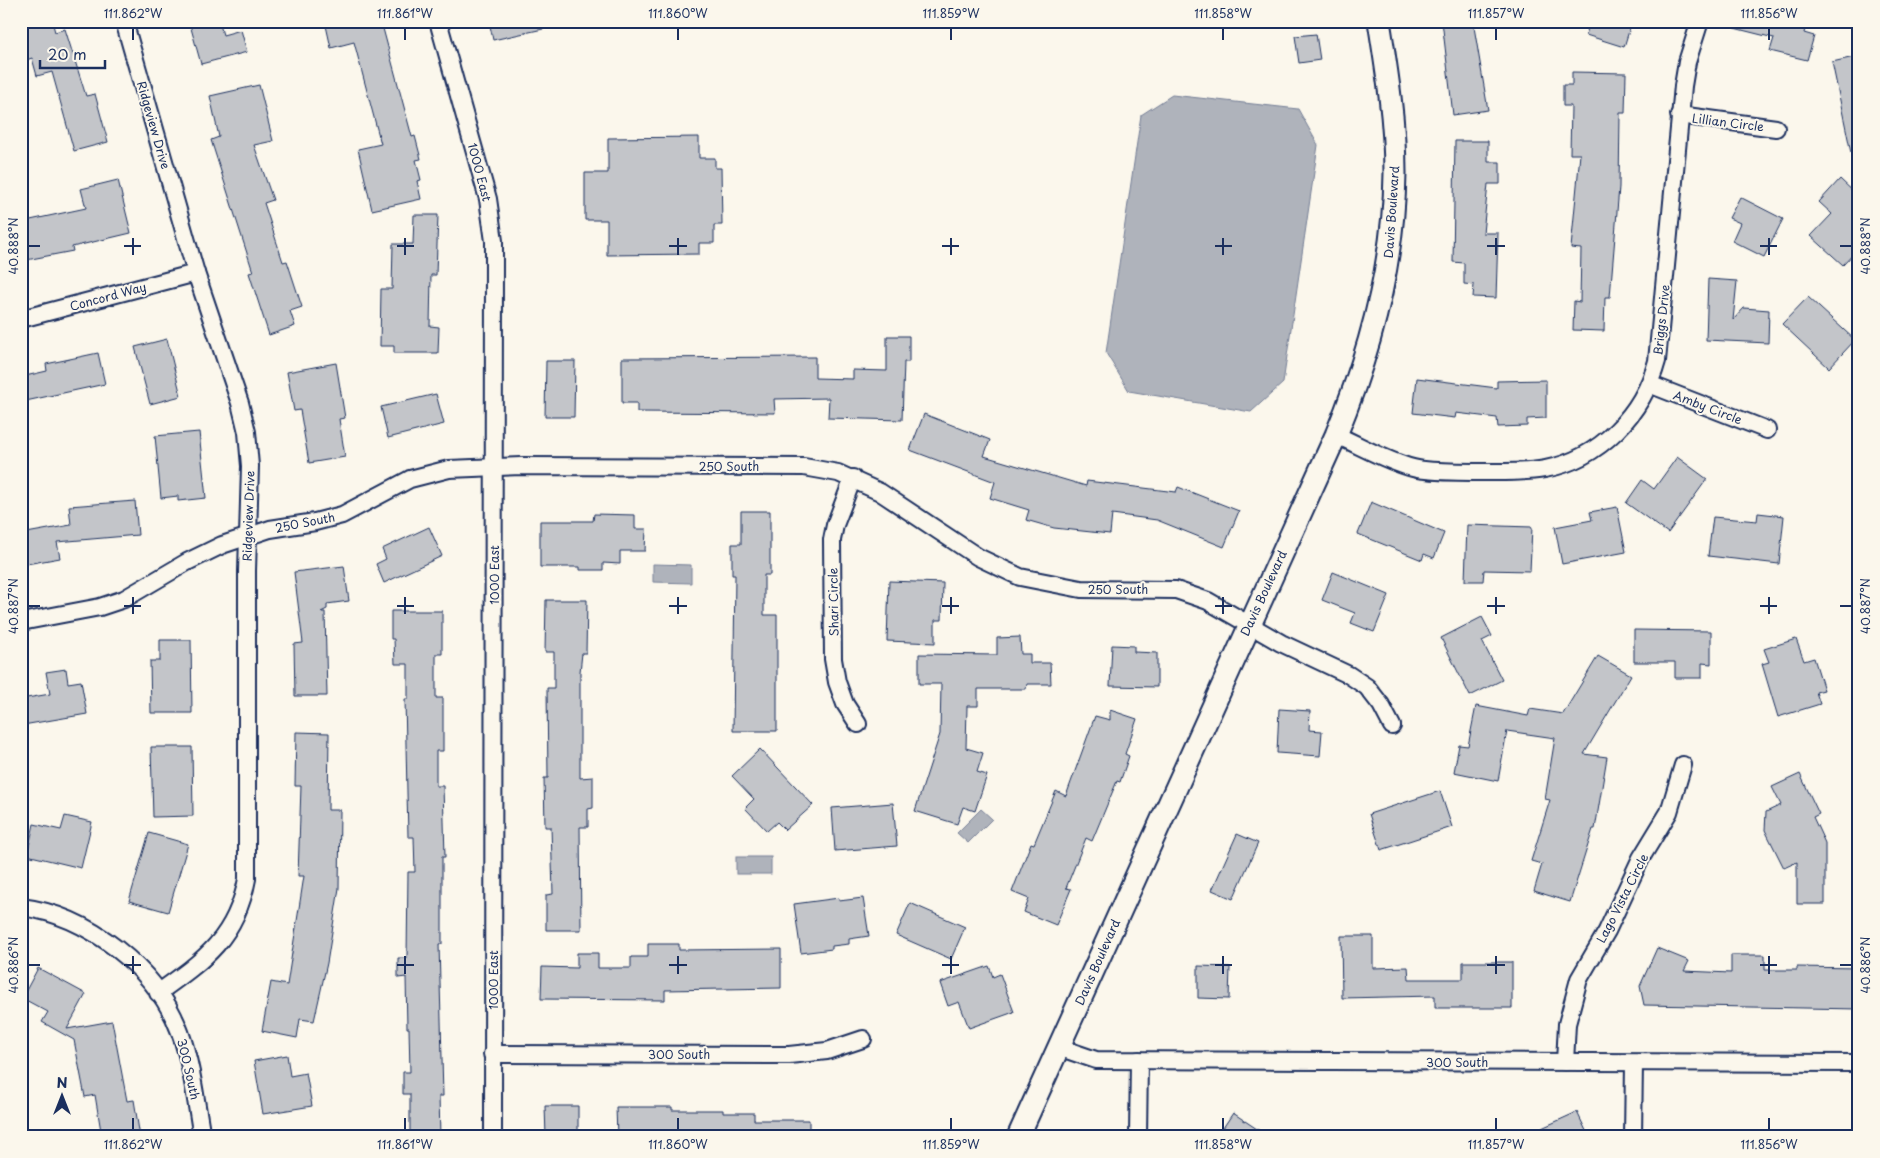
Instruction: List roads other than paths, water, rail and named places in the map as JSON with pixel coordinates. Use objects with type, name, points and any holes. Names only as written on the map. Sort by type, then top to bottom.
[{"type":"street","name":"Ridgeview Drive","points":[[124,21],[196,273],[245,418],[250,466],[247,536],[247,879],[240,909],[223,939],[196,966],[158,993]]},
{"type":"street","name":"1000 East","points":[[438,21],[492,219],[494,466],[493,1137]]},
{"type":"street","name":"Davis Boulevard","points":[[1018,1137],[1354,391],[1378,309],[1388,265],[1393,218],[1395,172],[1392,129],[1379,21]]},
{"type":"street","name":"Briggs Drive","points":[[1336,434],[1400,463],[1422,470],[1507,472],[1547,468],[1582,455],[1612,435],[1633,410],[1649,384],[1659,349],[1679,116],[1687,62],[1700,21]]},
{"type":"street","name":"Lillian Circle","points":[[1679,116],[1776,128]]},
{"type":"street","name":"Concord Way","points":[[21,319],[196,273]]},
{"type":"street","name":"Amby Circle","points":[[1649,384],[1767,430]]},
{"type":"street","name":"250 South","points":[[21,622],[100,607],[124,599],[204,553],[270,529],[315,522],[342,515],[410,479],[430,473],[450,469],[494,466],[788,466],[821,469],[853,478],[880,492],[978,557],[1006,572],[1066,587],[1176,590],[1208,600],[1281,643],[1349,674],[1367,687],[1381,705],[1392,726]]},
{"type":"street","name":"Shari Circle","points":[[853,478],[835,525],[832,540],[833,659],[837,682],[845,704],[858,724]]},
{"type":"street","name":"Lago Vista Circle","points":[[1565,1062],[1567,1024],[1579,978],[1607,931],[1641,858],[1669,812],[1682,766]]},
{"type":"street","name":"300 South","points":[[21,908],[54,914],[93,933],[128,960],[158,993],[170,1011],[182,1038],[191,1073],[202,1137]]},
{"type":"street","name":"300 South","points":[[492,1054],[789,1055],[827,1051],[863,1039]]},
{"type":"street","name":"300 South","points":[[1058,1048],[1096,1060],[1859,1064]]},
{"type":"street","points":[[1138,1137],[1139,1060]]},
{"type":"street","points":[[1634,1063],[1634,1137]]}]
